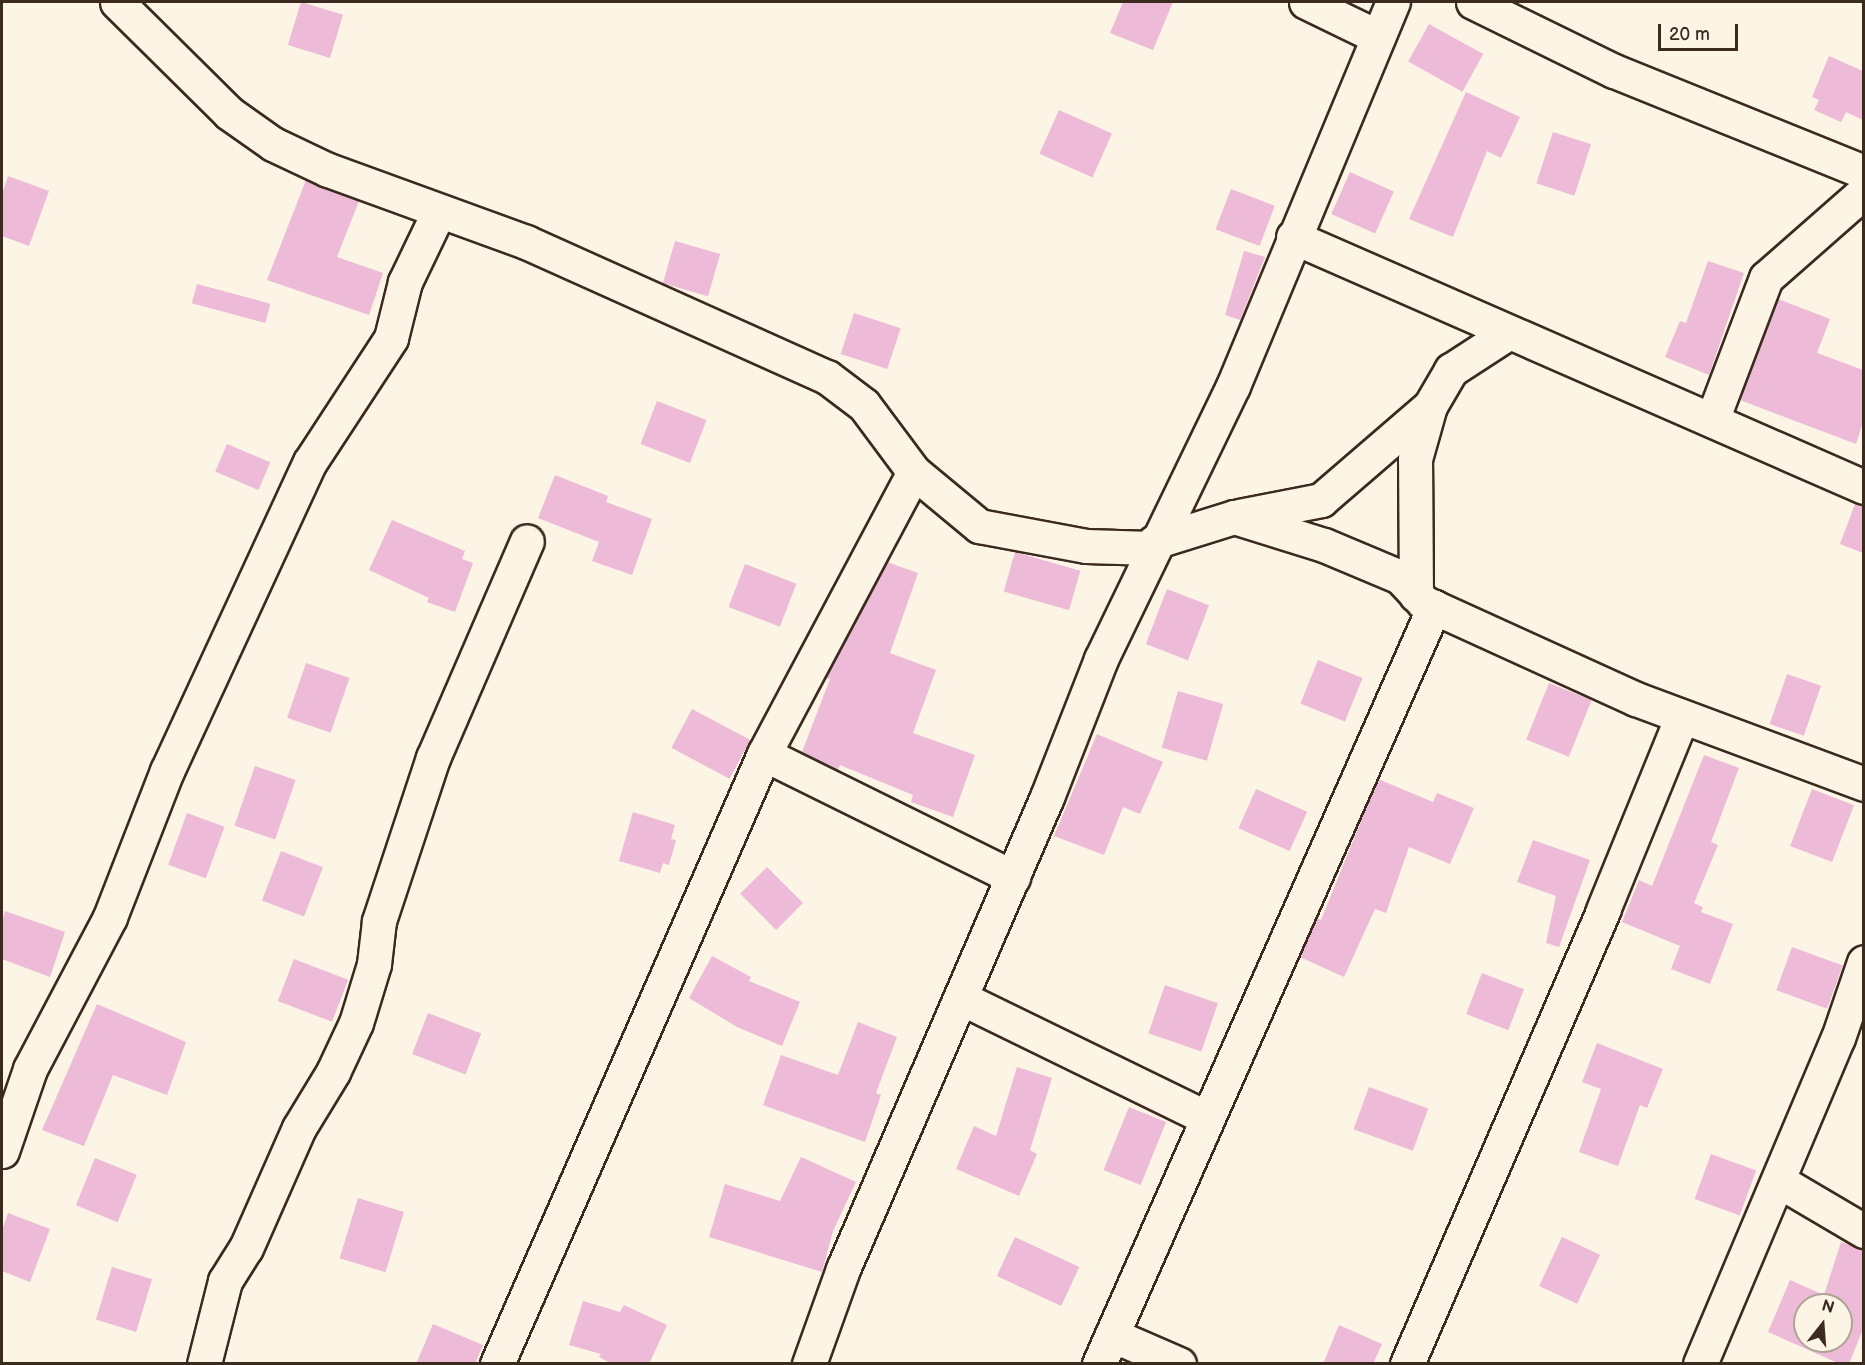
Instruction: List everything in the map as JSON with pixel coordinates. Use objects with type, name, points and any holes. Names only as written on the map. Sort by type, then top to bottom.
[{"type":"street","points":[[117,2],[229,113],[273,144],[438,213],[526,242],[827,378],[864,405],[914,472],[979,526],[1086,546],[1153,545],[1234,517],[1321,500],[1430,406]]},
{"type":"street","points":[[1306,2],[1378,36]]},
{"type":"street","points":[[809,1364],[843,1269],[1012,878],[1101,659],[1153,545],[1233,386],[1293,237],[1393,2]]},
{"type":"street","points":[[1473,2],[1614,71],[1863,172]]},
{"type":"street","points":[[1712,420],[1766,278],[1863,192]]},
{"type":"street","points":[[2,1151],[30,1069],[110,917],[167,771],[310,462],[391,338],[405,282],[438,213]]},
{"type":"street","points":[[1293,237],[1863,487]]},
{"type":"street","points":[[1179,1364],[1106,1349],[1207,1118],[1425,601],[1415,459],[1430,406],[1451,370],[1508,333]]},
{"type":"street","points":[[497,1364],[764,754],[914,472]]},
{"type":"street","points":[[1234,517],[1335,549],[1400,577],[1425,601],[1636,699],[1863,784]]},
{"type":"street","points":[[204,1364],[225,1281],[246,1248],[299,1128],[333,1072],[356,1023],[374,964],[379,921],[433,758],[527,541]]},
{"type":"street","points":[[1407,1364],[1589,942],[1682,716]]},
{"type":"street","points":[[764,754],[1012,878]]},
{"type":"street","points":[[1700,1364],[1838,1038],[1863,962]]},
{"type":"street","points":[[961,998],[1207,1118]]},
{"type":"street","points":[[1779,1181],[1863,1231]]},
{"type":"building","points":[[301,2],[343,15],[330,58],[288,45]]},
{"type":"building","points":[[1123,2],[1173,2],[1153,50],[1110,33]]},
{"type":"building","points":[[1429,24],[1483,54],[1462,92],[1408,62]]},
{"type":"building","points":[[1829,56],[1863,71],[1863,120],[1846,112],[1841,122],[1814,110],[1819,100],[1812,97]]},
{"type":"building","points":[[1466,92],[1520,117],[1501,158],[1487,151],[1453,237],[1409,219]]},
{"type":"building","points":[[1059,110],[1112,134],[1092,177],[1039,154]]},
{"type":"building","points":[[1553,132],[1591,144],[1574,196],[1536,183]]},
{"type":"building","points":[[1350,172],[1394,192],[1375,234],[1331,214]]},
{"type":"building","points":[[8,176],[49,191],[29,246],[2,236],[2,194]]},
{"type":"building","points":[[306,180],[359,201],[337,257],[383,273],[369,315],[267,280]]},
{"type":"building","points":[[1231,189],[1275,206],[1259,246],[1216,229]]},
{"type":"building","points":[[675,241],[720,254],[708,296],[663,283]]},
{"type":"building","points":[[1244,251],[1265,257],[1240,320],[1225,315]]},
{"type":"building","points":[[1708,261],[1744,273],[1709,375],[1665,357],[1680,321],[1686,323]]},
{"type":"building","points":[[197,284],[270,304],[265,323],[192,303]]},
{"type":"building","points":[[1778,299],[1830,319],[1817,353],[1863,370],[1863,422],[1856,444],[1740,400]]},
{"type":"building","points":[[854,313],[901,328],[887,369],[841,354]]},
{"type":"building","points":[[657,401],[706,420],[690,463],[641,444]]},
{"type":"building","points":[[227,444],[270,462],[259,490],[215,472]]},
{"type":"building","points":[[555,475],[608,496],[606,502],[652,519],[632,575],[592,561],[599,542],[538,518]]},
{"type":"building","points":[[1855,504],[1863,505],[1863,553],[1840,544]]},
{"type":"building","points":[[392,520],[465,551],[462,559],[473,563],[455,612],[427,602],[429,598],[369,570]]},
{"type":"building","points":[[1015,552],[1080,571],[1069,610],[1004,591]]},
{"type":"building","points":[[887,562],[918,573],[890,653],[936,670],[913,733],[975,755],[953,817],[911,802],[913,795],[840,765],[838,770],[802,752],[830,679],[826,678]]},
{"type":"building","points":[[745,564],[796,584],[780,627],[729,607]]},
{"type":"building","points":[[1167,589],[1209,605],[1188,660],[1146,644]]},
{"type":"building","points":[[1318,660],[1363,678],[1345,722],[1300,704]]},
{"type":"building","points":[[306,663],[349,678],[331,733],[287,718]]},
{"type":"building","points":[[1787,674],[1821,686],[1804,736],[1770,724]]},
{"type":"building","points":[[1549,683],[1592,700],[1569,757],[1526,740]]},
{"type":"building","points":[[1178,691],[1223,704],[1207,761],[1162,748]]},
{"type":"building","points":[[692,709],[750,740],[730,779],[671,748]]},
{"type":"building","points":[[1097,734],[1163,762],[1140,814],[1123,807],[1104,855],[1054,836]]},
{"type":"building","points":[[1704,755],[1739,768],[1711,842],[1718,845],[1694,903],[1703,907],[1701,912],[1733,924],[1710,984],[1671,969],[1680,946],[1622,922],[1639,880],[1652,886]]},
{"type":"building","points":[[255,766],[296,780],[275,840],[234,826]]},
{"type":"building","points":[[1378,779],[1433,802],[1437,793],[1474,808],[1450,864],[1409,847],[1386,913],[1375,909],[1344,977],[1300,957],[1317,918],[1321,920]]},
{"type":"building","points":[[1256,789],[1307,812],[1290,851],[1239,828]]},
{"type":"building","points":[[1812,789],[1854,805],[1832,862],[1790,846]]},
{"type":"building","points":[[633,812],[675,825],[671,839],[676,840],[669,865],[663,863],[660,873],[619,861]]},
{"type":"building","points":[[187,813],[225,827],[206,878],[168,865]]},
{"type":"building","points":[[1533,840],[1590,860],[1559,947],[1546,943],[1556,896],[1517,882]]},
{"type":"building","points":[[281,851],[323,867],[304,917],[262,900]]},
{"type":"building","points":[[767,867],[803,903],[776,930],[740,894]]},
{"type":"building","points":[[5,911],[65,932],[50,977],[2,959],[2,922]]},
{"type":"building","points":[[1792,947],[1843,965],[1827,1009],[1776,990]]},
{"type":"building","points":[[712,956],[751,977],[749,981],[800,1002],[782,1046],[737,1027],[689,998]]},
{"type":"building","points":[[294,959],[348,980],[332,1022],[278,1001]]},
{"type":"building","points":[[1482,973],[1524,989],[1508,1030],[1466,1014]]},
{"type":"building","points":[[1165,985],[1218,1003],[1201,1051],[1148,1033]]},
{"type":"building","points":[[97,1004],[186,1042],[167,1095],[113,1075],[84,1146],[42,1130]]},
{"type":"building","points":[[428,1013],[481,1033],[465,1075],[412,1054]]},
{"type":"building","points":[[858,1022],[897,1037],[876,1093],[881,1095],[865,1142],[763,1105],[781,1055],[838,1075]]},
{"type":"building","points":[[1597,1043],[1663,1069],[1647,1108],[1640,1105],[1618,1166],[1579,1152],[1601,1089],[1582,1082]]},
{"type":"building","points":[[1017,1067],[1052,1078],[1030,1150],[1037,1154],[1019,1196],[956,1169],[974,1126],[996,1136]]},
{"type":"building","points":[[1369,1087],[1428,1109],[1413,1151],[1354,1129]]},
{"type":"building","points":[[1129,1107],[1166,1122],[1141,1185],[1104,1170]]},
{"type":"building","points":[[1711,1154],[1756,1170],[1740,1216],[1695,1199]]},
{"type":"building","points":[[801,1157],[856,1182],[833,1231],[822,1272],[709,1237],[725,1184],[780,1201]]},
{"type":"building","points":[[95,1158],[137,1175],[118,1222],[76,1205]]},
{"type":"building","points":[[358,1198],[404,1212],[385,1272],[340,1258]]},
{"type":"building","points":[[8,1213],[50,1229],[30,1282],[2,1271],[2,1231]]},
{"type":"building","points":[[1015,1237],[1079,1267],[1061,1306],[997,1276]]},
{"type":"building","points":[[1562,1237],[1600,1255],[1577,1304],[1539,1286]]},
{"type":"building","points":[[1841,1242],[1863,1250],[1863,1329],[1849,1364],[1840,1364],[1815,1353],[1853,1353],[1853,1293],[1825,1293]]},
{"type":"building","points":[[112,1267],[152,1279],[136,1332],[96,1320]]},
{"type":"building","points":[[1790,1280],[1819,1293],[1793,1293],[1793,1343],[1768,1332]]},
{"type":"building","points":[[583,1301],[620,1312],[624,1305],[667,1325],[649,1364],[612,1364],[599,1357],[601,1354],[569,1345]]},
{"type":"building","points":[[433,1324],[483,1345],[475,1364],[416,1364]]},
{"type":"building","points":[[1339,1325],[1382,1344],[1373,1364],[1323,1364]]}]
